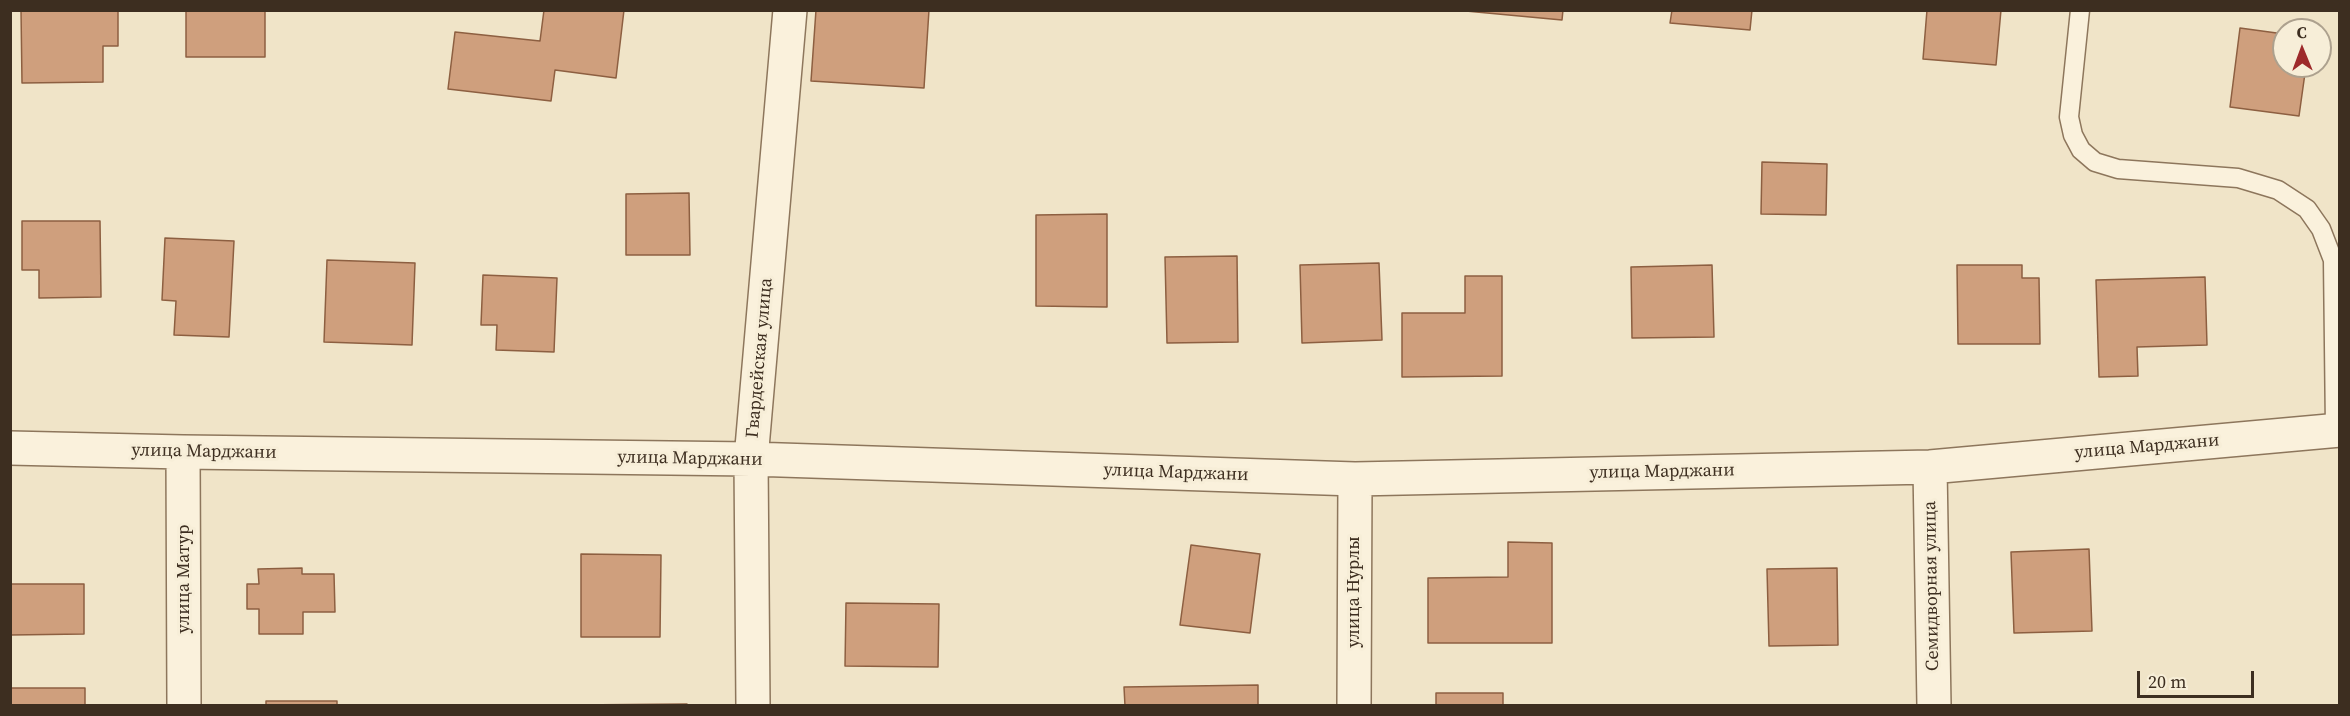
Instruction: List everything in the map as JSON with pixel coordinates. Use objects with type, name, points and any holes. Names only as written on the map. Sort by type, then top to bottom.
[{"type":"street","name":"Гвардейская улица","points":[[753,705],[751,459],[790,10]]},
{"type":"street","name":"улица Марджани","points":[[10,448],[751,459],[1355,479],[1930,467],[2337,430]]},
{"type":"street","name":"улица Матур","points":[[183,452],[184,705]]},
{"type":"street","name":"Семидворная улица","points":[[1930,467],[1935,705]]},
{"type":"street","name":"улица Нурлы","points":[[1354,705],[1355,479]]},
{"type":"lane","points":[[2080,10],[2069,117],[2073,135],[2081,150],[2096,162],[2118,169],[2238,178],[2278,190],[2307,209],[2321,229],[2333,260],[2337,430]]},
{"type":"building","points":[[21,10],[118,10],[118,46],[103,46],[103,82],[22,83]]},
{"type":"building","points":[[186,10],[265,10],[265,57],[186,57]]},
{"type":"building","points":[[544,10],[624,10],[616,78],[555,70],[551,101],[448,89],[455,32],[540,41]]},
{"type":"building","points":[[816,10],[929,10],[924,88],[811,81]]},
{"type":"building","points":[[1455,10],[1563,10],[1562,20]]},
{"type":"building","points":[[1672,10],[1752,10],[1750,30],[1670,23]]},
{"type":"building","points":[[1927,10],[2001,10],[1996,65],[1923,59]]},
{"type":"building","points":[[2240,28],[2272,32],[2272,78],[2304,78],[2299,116],[2230,107]]},
{"type":"building","points":[[1762,162],[1827,164],[1826,215],[1761,214]]},
{"type":"building","points":[[689,193],[690,255],[626,255],[626,194]]},
{"type":"building","points":[[1107,214],[1107,307],[1036,306],[1036,215]]},
{"type":"building","points":[[22,221],[100,221],[101,297],[39,298],[39,270],[22,270]]},
{"type":"building","points":[[165,238],[234,241],[229,337],[174,335],[176,301],[162,300]]},
{"type":"building","points":[[1237,256],[1238,342],[1167,343],[1165,257]]},
{"type":"building","points":[[327,260],[415,263],[412,345],[324,342]]},
{"type":"building","points":[[1379,263],[1382,340],[1302,343],[1300,265]]},
{"type":"building","points":[[1712,265],[1714,337],[1632,338],[1631,267]]},
{"type":"building","points":[[1957,265],[2022,265],[2022,278],[2039,278],[2040,344],[1958,344]]},
{"type":"building","points":[[483,275],[557,278],[554,352],[496,350],[497,325],[481,325]]},
{"type":"building","points":[[1465,276],[1502,276],[1502,376],[1402,377],[1402,313],[1465,313]]},
{"type":"building","points":[[2205,277],[2207,345],[2137,347],[2138,376],[2099,377],[2096,280]]},
{"type":"building","points":[[1508,542],[1552,543],[1552,643],[1428,643],[1428,578],[1508,577]]},
{"type":"building","points":[[1191,545],[1260,554],[1250,633],[1180,625]]},
{"type":"building","points":[[2089,549],[2092,631],[2014,633],[2011,552]]},
{"type":"building","points":[[581,554],[661,555],[660,637],[581,637]]},
{"type":"building","points":[[302,568],[302,574],[334,574],[335,612],[303,612],[303,634],[259,634],[259,609],[247,609],[247,584],[259,584],[258,569]]},
{"type":"building","points":[[1837,568],[1838,645],[1769,646],[1767,569]]},
{"type":"building","points":[[10,584],[84,584],[84,634],[10,635]]},
{"type":"building","points":[[846,603],[939,604],[938,667],[845,666]]},
{"type":"building","points":[[1258,685],[1258,706],[1125,706],[1124,687]]},
{"type":"building","points":[[10,688],[85,688],[85,706],[10,706]]},
{"type":"building","points":[[1436,693],[1503,693],[1503,706],[1436,706]]},
{"type":"building","points":[[266,701],[337,701],[337,706],[266,706]]},
{"type":"building","points":[[687,704],[687,706],[572,706],[572,705]]}]
